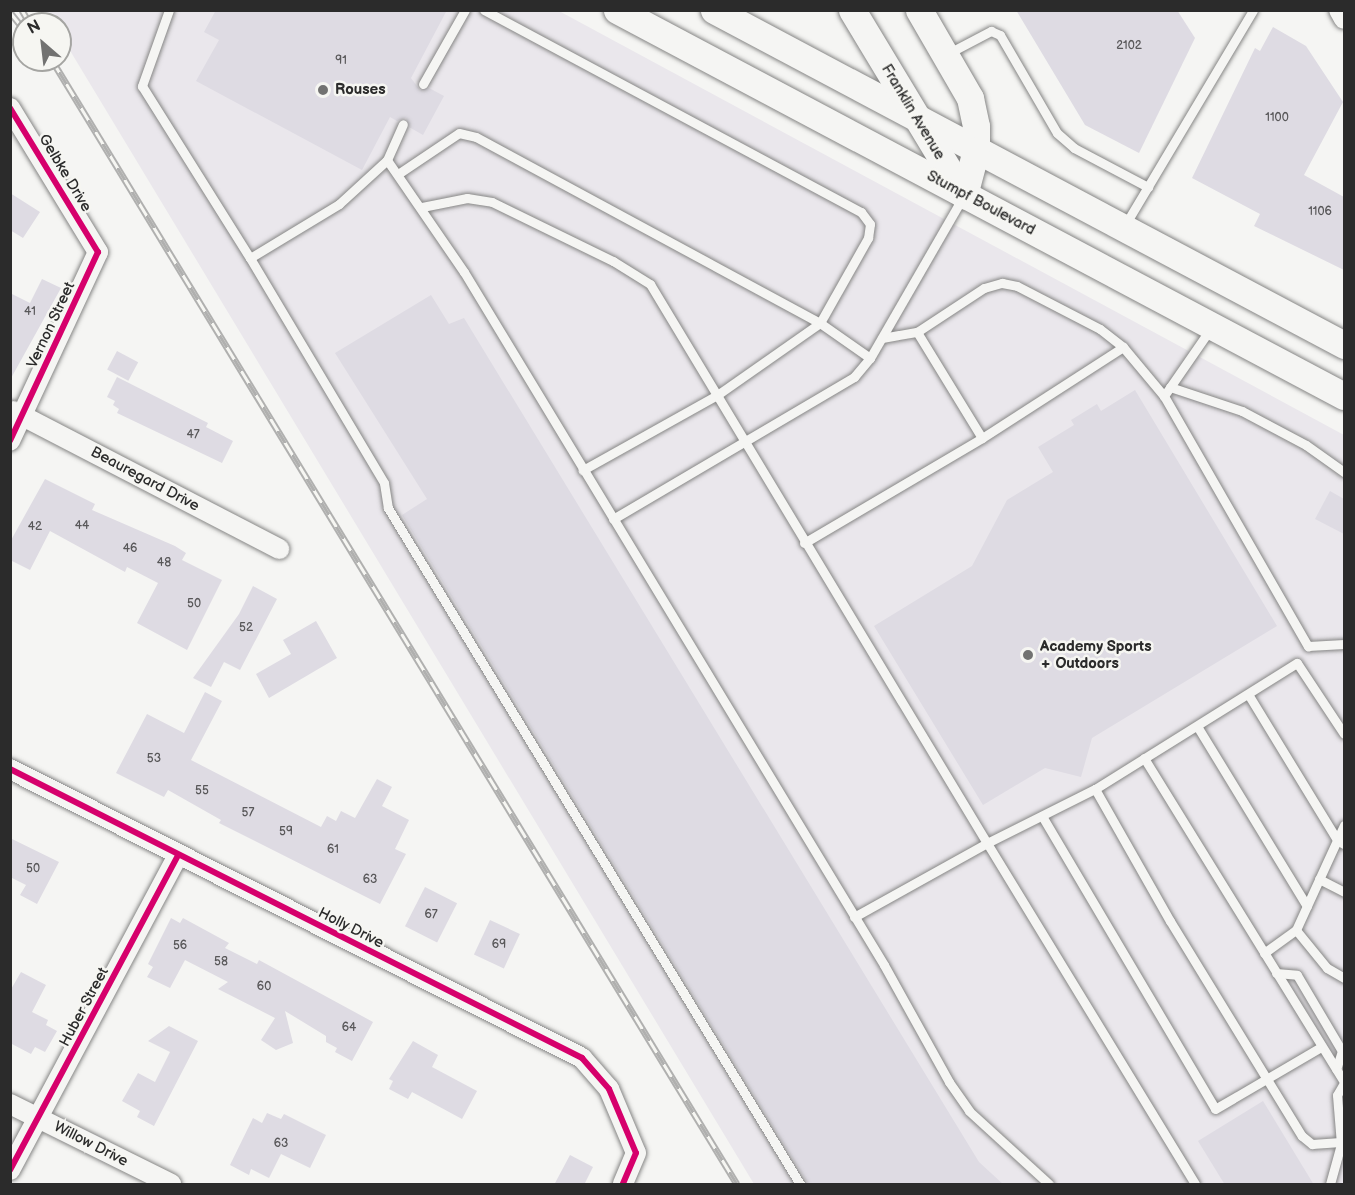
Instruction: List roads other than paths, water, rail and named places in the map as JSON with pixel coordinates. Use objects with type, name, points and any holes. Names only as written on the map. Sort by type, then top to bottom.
[{"type":"main road","name":"Stumpf Boulevard","points":[[617,10],[1344,396]]},
{"type":"main road","points":[[714,10],[1344,345]]},
{"type":"main road","name":"Franklin Avenue","points":[[852,10],[964,195]]},
{"type":"main road","points":[[918,10],[970,98],[976,126],[976,150],[964,195]]},
{"type":"street","points":[[1339,10],[1344,19]]},
{"type":"street","name":"Gelbke Drive","points":[[10,108],[98,252]]},
{"type":"street","name":"Vernon Street","points":[[10,441],[17,412],[98,252]]},
{"type":"street","name":"Beauregard Drive","points":[[17,412],[279,549]]},
{"type":"street","name":"Holly Drive","points":[[10,769],[582,1058],[609,1089],[636,1153],[623,1185]]},
{"type":"street","name":"Huber Street","points":[[10,1170],[178,855]]},
{"type":"street","name":"Willow Drive","points":[[10,1104],[171,1185]]},
{"type":"lane","points":[[169,10],[142,86],[250,258],[384,483],[388,508],[800,1185]]},
{"type":"lane","points":[[423,84],[465,10]]},
{"type":"lane","points":[[484,10],[861,212],[870,224],[868,238],[820,323],[717,395],[583,470]]},
{"type":"lane","points":[[1124,228],[1253,10]]},
{"type":"lane","points":[[945,55],[991,31],[1000,35],[1057,133],[1074,148],[1148,187]]},
{"type":"lane","points":[[250,258],[339,204],[387,160],[403,124]]},
{"type":"lane","points":[[398,174],[459,133],[477,137],[820,323],[870,358]]},
{"type":"lane","points":[[387,160],[422,207],[613,519],[969,1111],[1049,1185]]},
{"type":"lane","points":[[613,519],[825,397],[854,377],[870,358],[964,195]]},
{"type":"lane","points":[[422,207],[467,198],[492,202],[613,261],[650,284],[1191,1183]]},
{"type":"lane","points":[[882,338],[917,332],[984,288],[1002,283],[1017,286],[1100,328],[1123,347],[1164,396],[1308,646]]},
{"type":"lane","points":[[1164,396],[1213,327]]},
{"type":"lane","points":[[917,332],[982,438]]},
{"type":"lane","points":[[804,543],[982,438],[1123,347]]},
{"type":"lane","points":[[1170,387],[1242,411],[1306,445],[1344,472]]},
{"type":"lane","points":[[1308,646],[1344,644]]},
{"type":"lane","points":[[854,917],[987,843],[1095,789],[1297,663],[1308,646]]},
{"type":"lane","points":[[1297,663],[1344,734]]},
{"type":"lane","points":[[1248,694],[1341,842]]},
{"type":"lane","points":[[1197,726],[1307,906]]},
{"type":"lane","points":[[1144,759],[1344,1083],[1337,1095],[1343,1144],[1330,1185]]},
{"type":"lane","points":[[1095,789],[1302,1136],[1312,1144],[1343,1144]]},
{"type":"lane","points":[[1042,816],[1215,1108],[1321,1047]]},
{"type":"lane","points":[[1264,953],[1296,930],[1320,879],[1341,842],[1344,825]]},
{"type":"lane","points":[[1320,879],[1344,892]]},
{"type":"lane","points":[[1296,930],[1327,968],[1344,978]]},
{"type":"lane","points":[[1276,973],[1297,975],[1342,1051],[1336,1069]]},
{"type":"railway","points":[[59,72],[737,1184]]},
{"type":"place","name":"Rouses","points":[[323,90]]},
{"type":"place","name":"Academy Sports + Outdoors","points":[[1028,655]]}]
